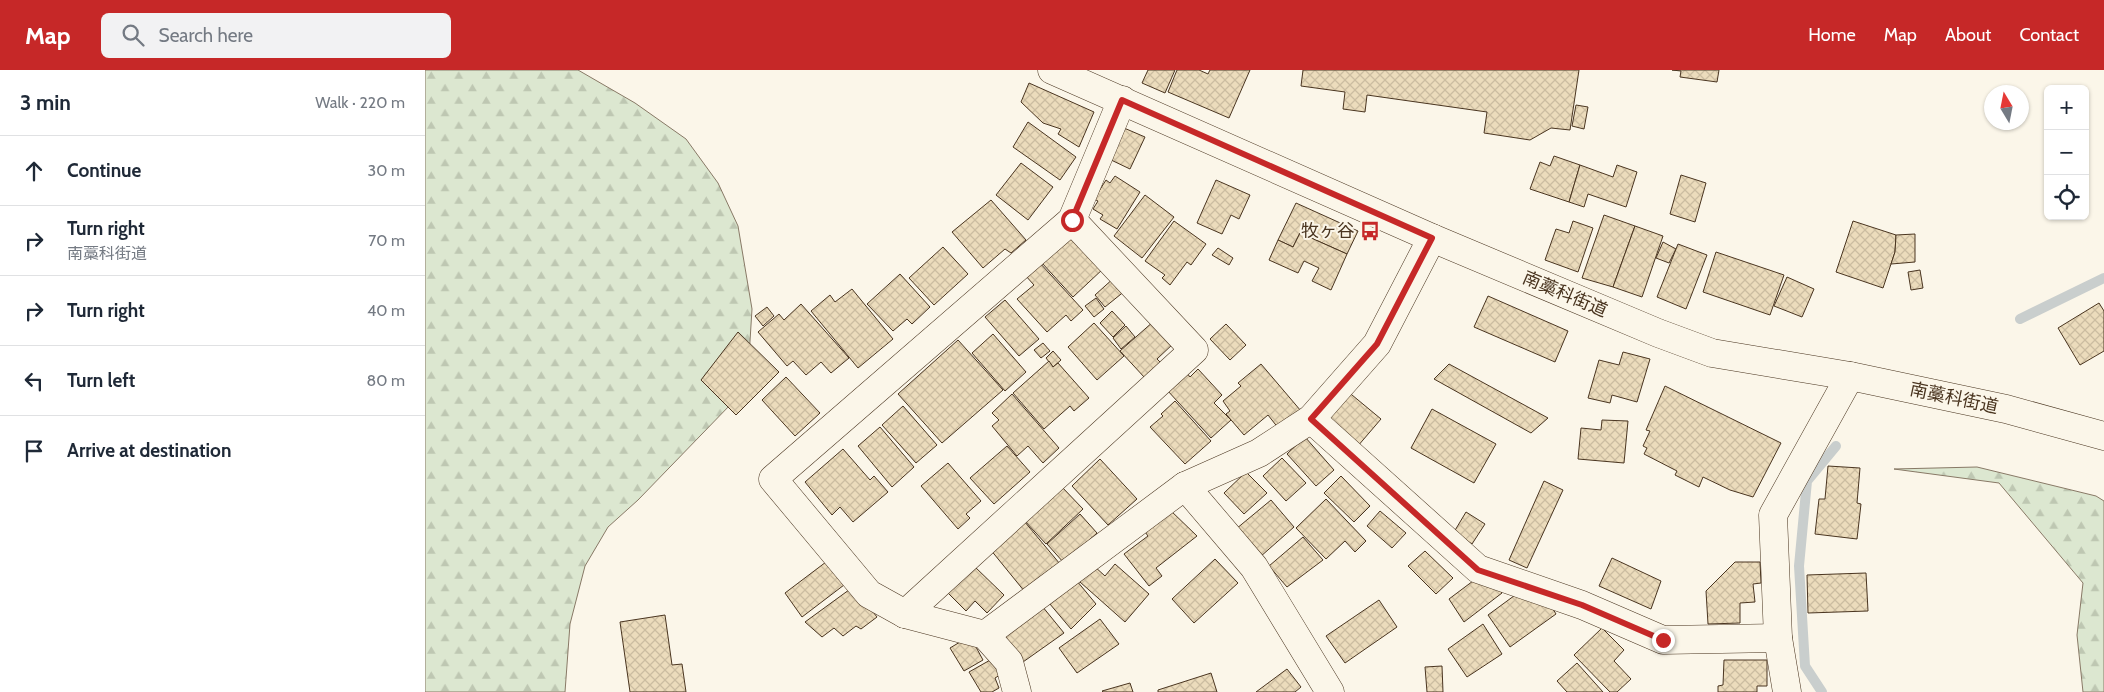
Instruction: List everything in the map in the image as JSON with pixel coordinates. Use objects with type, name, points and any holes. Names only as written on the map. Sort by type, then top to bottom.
[{"type":"street","name":"南藁科街道","points":[[1052,70],[1432,238],[1658,333],[1712,353],[1850,376],[2006,409],[2104,436]]},
{"type":"street","points":[[1017,692],[1009,662],[985,635],[905,614],[869,594],[773,479],[1072,220],[1122,100]]},
{"type":"street","points":[[905,614],[1194,350],[1072,220]]},
{"type":"street","points":[[985,635],[1185,486],[1259,454],[1311,419],[1377,344],[1432,238]]},
{"type":"street","points":[[1787,692],[1778,638],[1773,515],[1850,376]]},
{"type":"street","points":[[1311,419],[1478,570],[1582,605],[1663,640],[1778,638]]},
{"type":"street","points":[[1185,486],[1253,567],[1330,692]]},
{"type":"green space","points":[[425,70],[578,70],[635,103],[686,139],[718,183],[738,226],[752,309],[749,357],[732,403],[638,500],[608,527],[585,566],[570,624],[565,692],[425,692]]},
{"type":"green space","points":[[1977,467],[2096,496],[2104,501],[2104,692],[2083,692],[2077,635],[2083,583],[1999,483],[1894,469]]},
{"type":"building","points":[[1148,70],[1175,70],[1165,93],[1142,83]]},
{"type":"building","points":[[1177,70],[1199,70],[1208,74],[1210,70],[1250,70],[1229,118],[1168,92]]},
{"type":"building","points":[[1303,70],[1579,70],[1570,130],[1551,128],[1530,140],[1484,133],[1487,112],[1367,95],[1365,112],[1343,109],[1345,92],[1301,86]]},
{"type":"building","points":[[1672,70],[1719,70],[1717,82],[1680,77],[1681,71]]},
{"type":"building","points":[[1029,83],[1094,112],[1079,147],[1058,134],[1061,129],[1043,123],[1021,102]]},
{"type":"building","points":[[1576,105],[1588,107],[1584,129],[1572,126]]},
{"type":"building","points":[[1028,122],[1076,157],[1060,180],[1013,147]]},
{"type":"building","points":[[1124,128],[1145,137],[1130,169],[1109,159]]},
{"type":"building","points":[[1554,156],[1580,165],[1569,202],[1530,189],[1540,162],[1550,166]]},
{"type":"building","points":[[1021,163],[1053,187],[1028,220],[996,195]]},
{"type":"building","points":[[1580,165],[1613,177],[1617,165],[1637,172],[1626,207],[1588,194],[1584,207],[1569,202]]},
{"type":"building","points":[[1681,175],[1706,183],[1695,222],[1670,214]]},
{"type":"building","points":[[1115,176],[1140,192],[1117,229],[1100,219],[1103,215],[1093,209],[1098,201],[1094,199],[1106,180],[1110,183]]},
{"type":"building","points":[[1216,180],[1250,195],[1239,219],[1231,215],[1222,234],[1197,223]]},
{"type":"building","points":[[1145,195],[1174,217],[1142,258],[1114,236]]},
{"type":"building","points":[[991,200],[1026,240],[1011,253],[1005,249],[983,268],[952,232]]},
{"type":"building","points":[[1296,203],[1358,231],[1347,254],[1300,233],[1293,247],[1278,240]]},
{"type":"building","points":[[1604,215],[1635,226],[1613,287],[1582,278]]},
{"type":"building","points":[[1174,221],[1206,244],[1191,265],[1187,262],[1170,285],[1162,278],[1165,275],[1145,261]]},
{"type":"building","points":[[1573,221],[1593,228],[1578,272],[1545,260],[1556,229],[1569,233]]},
{"type":"building","points":[[1853,221],[1896,235],[1895,252],[1883,288],[1836,272]]},
{"type":"building","points":[[1635,226],[1663,236],[1642,297],[1613,287]]},
{"type":"building","points":[[1300,233],[1347,254],[1331,290],[1312,281],[1319,268],[1304,261],[1298,273],[1269,260],[1278,240],[1293,247]]},
{"type":"building","points":[[1072,234],[1104,268],[1073,297],[1042,263]]},
{"type":"building","points":[[1915,234],[1915,262],[1891,264],[1895,252],[1896,235]]},
{"type":"building","points":[[1663,242],[1676,249],[1669,263],[1656,258]]},
{"type":"building","points":[[1678,244],[1707,255],[1686,309],[1657,297]]},
{"type":"building","points":[[943,247],[968,274],[934,305],[909,278]]},
{"type":"building","points":[[1218,248],[1233,258],[1229,265],[1212,255]]},
{"type":"building","points":[[1716,252],[1784,275],[1770,315],[1703,292]]},
{"type":"building","points":[[1039,262],[1083,310],[1071,321],[1066,315],[1047,332],[1017,299],[1034,285],[1025,275]]},
{"type":"building","points":[[1920,270],[1923,288],[1911,290],[1908,272]]},
{"type":"building","points":[[900,274],[930,307],[912,324],[907,319],[893,331],[867,304]]},
{"type":"building","points":[[1115,277],[1126,290],[1105,307],[1095,295]]},
{"type":"building","points":[[1787,277],[1814,289],[1802,317],[1774,306]]},
{"type":"building","points":[[852,289],[893,339],[858,368],[811,311],[830,295],[835,302]]},
{"type":"building","points":[[1488,296],[1568,331],[1555,362],[1474,327]]},
{"type":"building","points":[[1096,298],[1104,309],[1094,317],[1085,306]]},
{"type":"building","points":[[1005,300],[1039,339],[1019,356],[985,317]]},
{"type":"building","points":[[2099,303],[2104,311],[2104,351],[2080,365],[2058,328]]},
{"type":"building","points":[[801,304],[849,358],[831,373],[821,362],[806,375],[793,361],[787,366],[758,332],[779,314],[784,320]]},
{"type":"building","points":[[767,307],[774,316],[763,326],[755,316]]},
{"type":"building","points":[[1112,311],[1125,325],[1113,337],[1100,323]]},
{"type":"building","points":[[1154,321],[1174,343],[1157,359],[1161,363],[1145,378],[1120,351]]},
{"type":"building","points":[[1094,323],[1124,356],[1097,380],[1068,347]]},
{"type":"building","points":[[1226,324],[1246,345],[1230,360],[1210,339]]},
{"type":"building","points":[[1126,326],[1135,337],[1121,349],[1113,338]]},
{"type":"building","points":[[738,332],[779,372],[736,415],[701,380]]},
{"type":"building","points":[[993,334],[1026,372],[1005,391],[972,353]]},
{"type":"building","points":[[958,340],[1003,390],[942,443],[898,394]]},
{"type":"building","points":[[1043,343],[1050,351],[1041,358],[1034,350]]},
{"type":"building","points":[[1053,351],[1061,360],[1053,367],[1046,358]]},
{"type":"building","points":[[1623,352],[1650,359],[1637,402],[1612,395],[1610,403],[1588,398],[1599,360],[1619,365]]},
{"type":"building","points":[[1049,361],[1053,367],[1058,363],[1089,398],[1074,411],[1070,406],[1044,429],[1013,393]]},
{"type":"building","points":[[1261,364],[1301,411],[1279,429],[1268,415],[1244,435],[1226,414],[1230,411],[1223,401],[1241,386],[1238,383]]},
{"type":"building","points":[[1449,364],[1548,418],[1531,433],[1434,379]]},
{"type":"building","points":[[1198,369],[1222,395],[1214,403],[1231,420],[1211,438],[1167,390],[1186,372],[1190,377]]},
{"type":"building","points":[[786,377],[820,413],[795,436],[762,400]]},
{"type":"building","points":[[1665,386],[1781,443],[1753,497],[1730,490],[1703,477],[1699,487],[1675,475],[1677,471],[1644,454],[1647,448],[1643,446],[1650,431],[1646,430]]},
{"type":"building","points":[[1346,390],[1381,419],[1357,447],[1323,419]]},
{"type":"building","points":[[1012,394],[1059,448],[1043,463],[1028,446],[1017,456],[992,426],[999,420],[992,413]]},
{"type":"building","points":[[1175,401],[1211,441],[1185,464],[1150,427],[1163,416],[1161,414]]},
{"type":"building","points":[[903,406],[937,445],[916,463],[882,425]]},
{"type":"building","points":[[1432,409],[1496,444],[1474,483],[1411,448]]},
{"type":"building","points":[[1602,420],[1628,421],[1624,463],[1578,459],[1581,428],[1601,430]]},
{"type":"building","points":[[880,427],[914,467],[892,487],[858,446]]},
{"type":"building","points":[[1305,437],[1334,470],[1316,486],[1287,454]]},
{"type":"building","points":[[1007,446],[1030,472],[994,504],[970,478]]},
{"type":"building","points":[[843,449],[870,480],[874,476],[888,492],[853,522],[840,507],[832,515],[805,482]]},
{"type":"building","points":[[1282,458],[1306,483],[1286,501],[1263,476]]},
{"type":"building","points":[[1100,459],[1137,499],[1108,525],[1072,486]]},
{"type":"building","points":[[948,463],[981,501],[966,514],[970,518],[958,529],[921,486]]},
{"type":"building","points":[[1828,466],[1860,468],[1857,503],[1861,504],[1857,539],[1815,534],[1819,499],[1825,499]]},
{"type":"building","points":[[1246,472],[1267,493],[1244,514],[1224,493]]},
{"type":"building","points":[[1341,476],[1370,506],[1354,522],[1324,493]]},
{"type":"building","points":[[1544,481],[1563,490],[1527,568],[1509,560]]},
{"type":"building","points":[[1061,486],[1083,509],[1046,544],[1024,520]]},
{"type":"building","points":[[1326,499],[1366,541],[1355,552],[1345,541],[1326,559],[1296,528]]},
{"type":"building","points":[[1271,500],[1294,527],[1260,557],[1236,529]]},
{"type":"building","points":[[1169,509],[1197,536],[1156,568],[1162,576],[1149,586],[1124,554],[1148,536],[1143,529]]},
{"type":"building","points":[[1380,511],[1406,533],[1392,548],[1367,526]]},
{"type":"building","points":[[1466,512],[1485,524],[1472,544],[1454,532]]},
{"type":"building","points":[[1080,514],[1097,533],[1064,563],[1047,544]]},
{"type":"building","points":[[1024,521],[1060,564],[1025,592],[990,549]]},
{"type":"building","points":[[1303,537],[1323,560],[1287,587],[1269,566]]},
{"type":"building","points":[[1425,551],[1453,578],[1436,594],[1408,566]]},
{"type":"building","points":[[1612,558],[1661,581],[1651,609],[1599,586]]},
{"type":"building","points":[[1215,559],[1238,583],[1194,623],[1172,599]]},
{"type":"building","points":[[826,562],[844,585],[802,617],[785,593]]},
{"type":"building","points":[[1735,562],[1760,562],[1761,583],[1753,584],[1755,602],[1740,603],[1740,623],[1708,624],[1706,591]]},
{"type":"building","points":[[1115,564],[1149,594],[1125,622],[1080,582],[1094,566],[1105,576]]},
{"type":"building","points":[[974,566],[1004,595],[987,613],[975,601],[966,611],[948,593]]},
{"type":"building","points":[[1866,573],[1868,611],[1808,613],[1807,575]]},
{"type":"building","points":[[1072,575],[1096,604],[1071,629],[1044,597]]},
{"type":"building","points":[[1477,578],[1491,578],[1502,593],[1464,622],[1449,599]]},
{"type":"building","points":[[853,587],[877,617],[861,629],[856,626],[843,636],[834,628],[822,637],[805,622]]},
{"type":"building","points":[[1522,590],[1548,601],[1556,614],[1510,647],[1488,615]]},
{"type":"building","points":[[1379,600],[1397,627],[1345,663],[1326,636]]},
{"type":"building","points":[[1042,606],[1064,633],[1023,662],[1004,635]]},
{"type":"building","points":[[665,615],[672,665],[682,664],[686,692],[630,692],[620,622]]},
{"type":"building","points":[[1100,619],[1119,644],[1077,673],[1059,648]]},
{"type":"building","points":[[1483,624],[1502,654],[1467,677],[1448,649]]},
{"type":"building","points":[[1602,628],[1624,650],[1614,661],[1631,679],[1617,692],[1610,692],[1574,655]]},
{"type":"building","points":[[970,636],[983,660],[964,671],[950,648]]},
{"type":"building","points":[[992,659],[1000,675],[995,678],[999,688],[992,692],[981,692],[969,672]]},
{"type":"building","points":[[1724,660],[1767,660],[1767,686],[1757,686],[1757,692],[1718,692],[1718,686],[1723,685]]},
{"type":"building","points":[[1577,663],[1603,692],[1567,692],[1557,681]]},
{"type":"building","points":[[1442,666],[1443,692],[1427,692],[1425,667]]},
{"type":"building","points":[[1287,669],[1301,687],[1295,692],[1256,692]]},
{"type":"building","points":[[1211,673],[1217,692],[1158,692],[1158,690]]},
{"type":"building","points":[[1130,683],[1133,692],[1102,691]]},
{"type":"waterway","points":[[2020,319],[2104,278]]},
{"type":"waterway","points":[[1822,692],[1805,666],[1799,566],[1807,481],[1836,446]]},
{"type":"place","name":"牧ヶ谷","points":[[1370,231]]},
{"type":"route","points":[[1072,220],[1122,100],[1432,238],[1377,344],[1311,419],[1478,570],[1582,605],[1663,640]]}]
